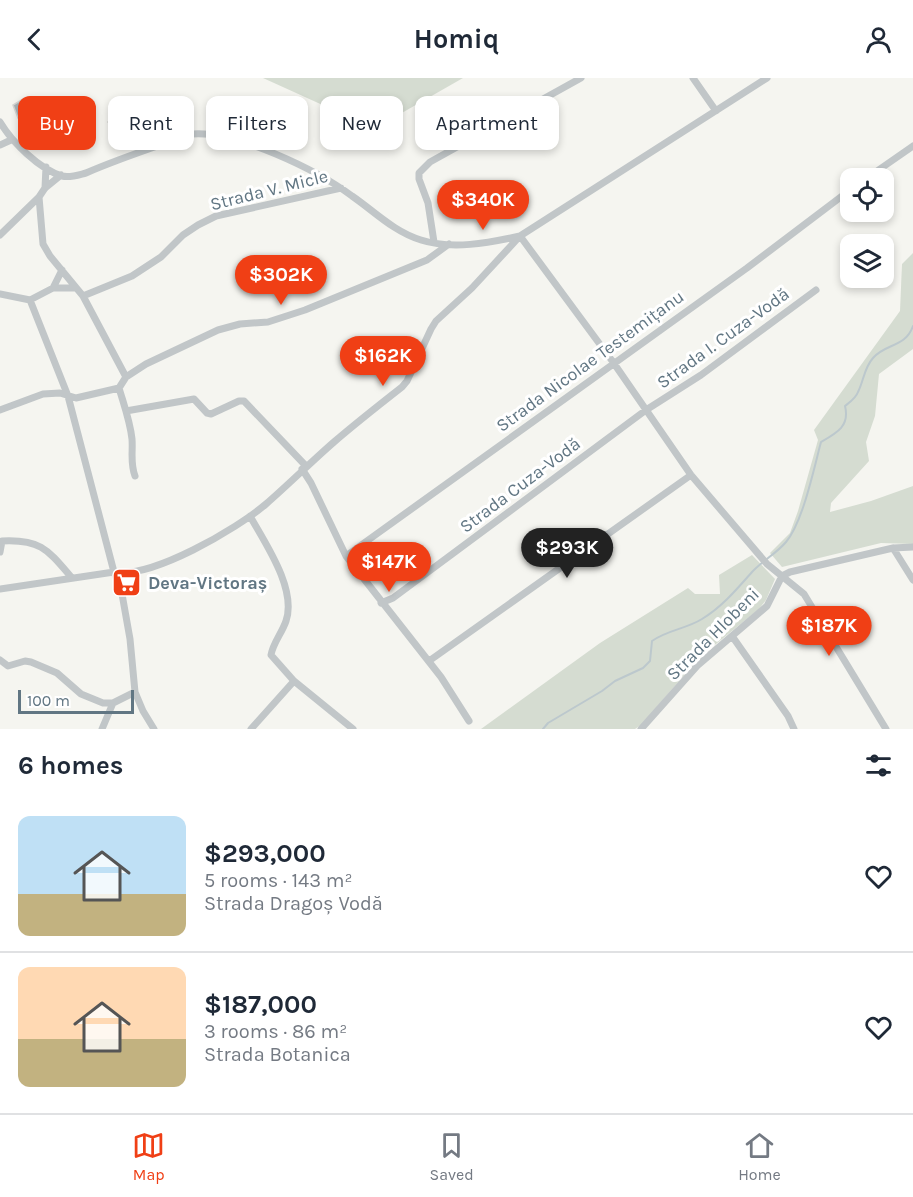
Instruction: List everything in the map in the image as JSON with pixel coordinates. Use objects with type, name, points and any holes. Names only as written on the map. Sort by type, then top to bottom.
[{"type":"street","points":[[434,242],[428,203],[419,179],[422,168],[580,78]]},
{"type":"street","points":[[693,78],[716,111]]},
{"type":"street","points":[[0,589],[114,572],[123,574],[166,562],[214,538],[250,516],[360,420],[402,387],[436,321],[472,288],[520,236],[767,78]]},
{"type":"street","points":[[0,122],[11,140],[46,167],[61,175],[71,177],[86,173],[191,134],[213,135],[239,141],[323,177],[342,188],[402,233],[422,241],[449,244],[489,243],[520,236]]},
{"type":"street","points":[[0,145],[11,140]]},
{"type":"street","points":[[881,168],[913,146]]},
{"type":"street","points":[[45,188],[46,167]]},
{"type":"street","points":[[0,235],[39,197],[45,188],[61,175]]},
{"type":"street","name":"Strada V. Micle","points":[[83,296],[132,276],[161,257],[183,235],[216,216],[342,188]]},
{"type":"street","points":[[39,197],[43,243],[83,296],[126,377]]},
{"type":"street","name":"Strada Nicolae Testemițanu","points":[[346,556],[613,362],[747,268],[840,198]]},
{"type":"street","points":[[520,236],[613,362],[691,475],[760,557],[804,594],[886,729]]},
{"type":"street","points":[[0,410],[43,394],[60,393],[76,398],[119,388],[126,377],[146,364],[218,330],[240,324],[268,322],[305,310],[427,260],[449,244]]},
{"type":"street","points":[[53,288],[62,270]]},
{"type":"street","points":[[1,296],[30,300],[53,288],[76,288]]},
{"type":"street","name":"Strada I. Cuza-Vodă","points":[[646,410],[701,375],[816,290]]},
{"type":"street","points":[[30,300],[68,396],[114,572],[122,594],[130,639],[135,692],[154,729]]},
{"type":"street","points":[[119,388],[132,441],[132,468],[135,476]]},
{"type":"street","points":[[126,411],[194,399],[207,413],[211,414],[239,401],[244,401],[304,468],[346,556],[429,661],[469,721]]},
{"type":"street","name":"Strada Cuza-Vodă","points":[[381,603],[393,598],[646,410]]},
{"type":"street","points":[[429,661],[691,475]]},
{"type":"street","points":[[250,516],[284,583],[289,610],[271,655],[294,681],[353,729]]},
{"type":"street","points":[[0,552],[2,541],[22,540],[34,543],[57,561],[72,578]]},
{"type":"street","points":[[782,576],[790,572],[893,548],[913,547]]},
{"type":"street","points":[[893,548],[913,580]]},
{"type":"street","name":"Strada Hlobeni","points":[[641,729],[698,665],[767,606],[782,576]]},
{"type":"street","points":[[732,636],[788,716],[794,729]]},
{"type":"street","points":[[0,660],[8,666],[25,661],[32,662],[57,673],[81,694],[104,703],[113,703],[135,692]]},
{"type":"street","points":[[251,729],[294,681]]},
{"type":"street","points":[[102,729],[113,703]]},
{"type":"shaded area","points":[[263,78],[463,78],[432,96],[415,96],[415,105],[403,112],[403,96],[320,96],[320,104],[308,98],[308,96],[303,96]]},
{"type":"shaded area","points":[[913,253],[913,349],[879,374],[875,416],[866,442],[869,461],[831,503],[830,512],[913,486],[913,544],[881,543],[782,567],[770,553],[790,533],[798,511],[818,440],[814,430],[900,311],[902,264]]},
{"type":"shaded area","points":[[752,555],[775,579],[766,600],[759,609],[700,657],[635,729],[481,729],[600,643],[688,588],[695,594],[720,594],[719,575]]},
{"type":"building","points":[[18,102],[18,118],[13,105]]},
{"type":"waterway","points":[[543,729],[548,723],[615,681],[643,668],[650,661],[652,641],[696,622],[716,609],[756,568],[786,542],[803,508],[821,442],[837,432],[844,424],[845,406],[857,394],[873,358],[900,342],[910,333],[913,326]]},
{"type":"place","name":"Deva-Victoraș","points":[[127,583]]}]
